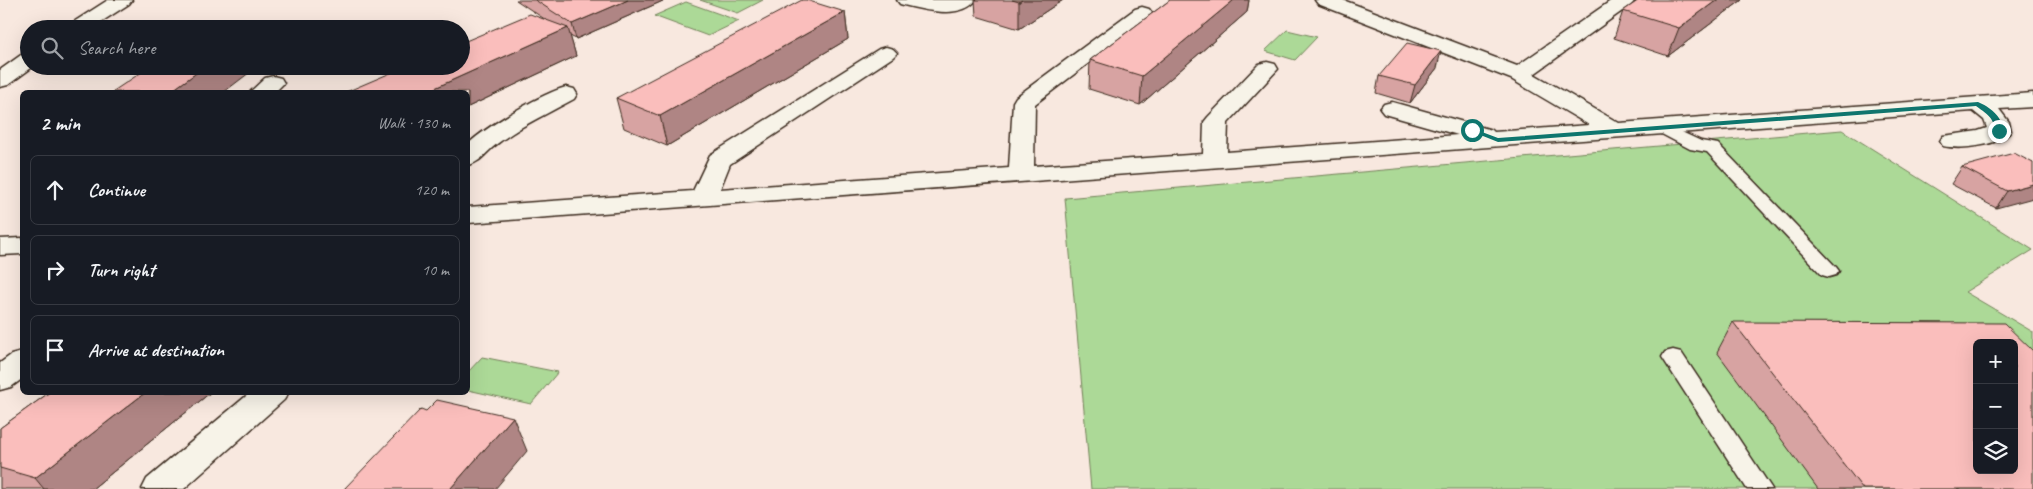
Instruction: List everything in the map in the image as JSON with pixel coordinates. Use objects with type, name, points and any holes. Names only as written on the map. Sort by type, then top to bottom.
[{"type":"street","points":[[90,20],[122,0]]},
{"type":"street","points":[[907,0],[938,6],[956,4],[966,0]]},
{"type":"street","points":[[1325,0],[1359,4],[1519,74],[1615,131]]},
{"type":"street","points":[[1519,74],[1625,0]]},
{"type":"street","points":[[1021,174],[1024,102],[1142,13]]},
{"type":"street","points":[[703,198],[719,160],[886,53]]},
{"type":"street","points":[[0,80],[20,66]]},
{"type":"street","points":[[1215,161],[1216,122],[1267,69]]},
{"type":"street","points":[[470,156],[494,134],[566,94]]},
{"type":"street","points":[[470,216],[2033,100]]},
{"type":"street","points":[[1952,141],[1982,138],[1999,131],[1998,123],[1993,115],[1978,104]]},
{"type":"street","points":[[1392,109],[1472,130],[1498,140]]},
{"type":"street","points":[[0,247],[20,246]]},
{"type":"street","points":[[0,379],[20,364]]},
{"type":"street","points":[[160,489],[270,395]]},
{"type":"lane","points":[[1660,127],[1696,145],[1712,148],[1829,271]]},
{"type":"lane","points":[[1673,357],[1760,489]]},
{"type":"green space","points":[[700,0],[763,0],[738,13]]},
{"type":"green space","points":[[686,2],[739,21],[708,36],[654,16]]},
{"type":"green space","points":[[1287,30],[1317,37],[1295,60],[1265,51]]},
{"type":"green space","points":[[1842,130],[2033,250],[1965,292],[2033,332],[2033,489],[1091,489],[1065,198]]},
{"type":"green space","points":[[482,357],[558,372],[531,404],[470,390],[470,370]]},
{"type":"building","points":[[535,0],[628,0],[572,24]]},
{"type":"building","points":[[802,0],[845,12],[660,116],[616,98]]},
{"type":"building","points":[[1170,0],[1234,0],[1142,76],[1090,60]]},
{"type":"building","points":[[1639,0],[1717,0],[1679,28],[1623,11]]},
{"type":"building","points":[[530,14],[568,28],[470,72],[470,39]]},
{"type":"building","points":[[1407,43],[1441,51],[1415,85],[1379,76]]},
{"type":"building","points":[[138,75],[194,75],[173,90],[115,90]]},
{"type":"building","points":[[386,75],[464,75],[430,90],[351,90]]},
{"type":"building","points":[[2014,153],[2033,163],[2033,184],[2007,191],[1962,167]]},
{"type":"building","points":[[1733,322],[2004,323],[2033,351],[2033,489],[1863,489]]},
{"type":"building","points":[[46,395],[142,395],[35,478],[0,468],[0,428]]},
{"type":"building","points":[[437,400],[513,417],[450,489],[344,489],[421,409],[426,411]]},
{"type":"route","points":[[1472,130],[1498,140],[1978,104],[1993,115],[1998,123],[1999,131]]}]
